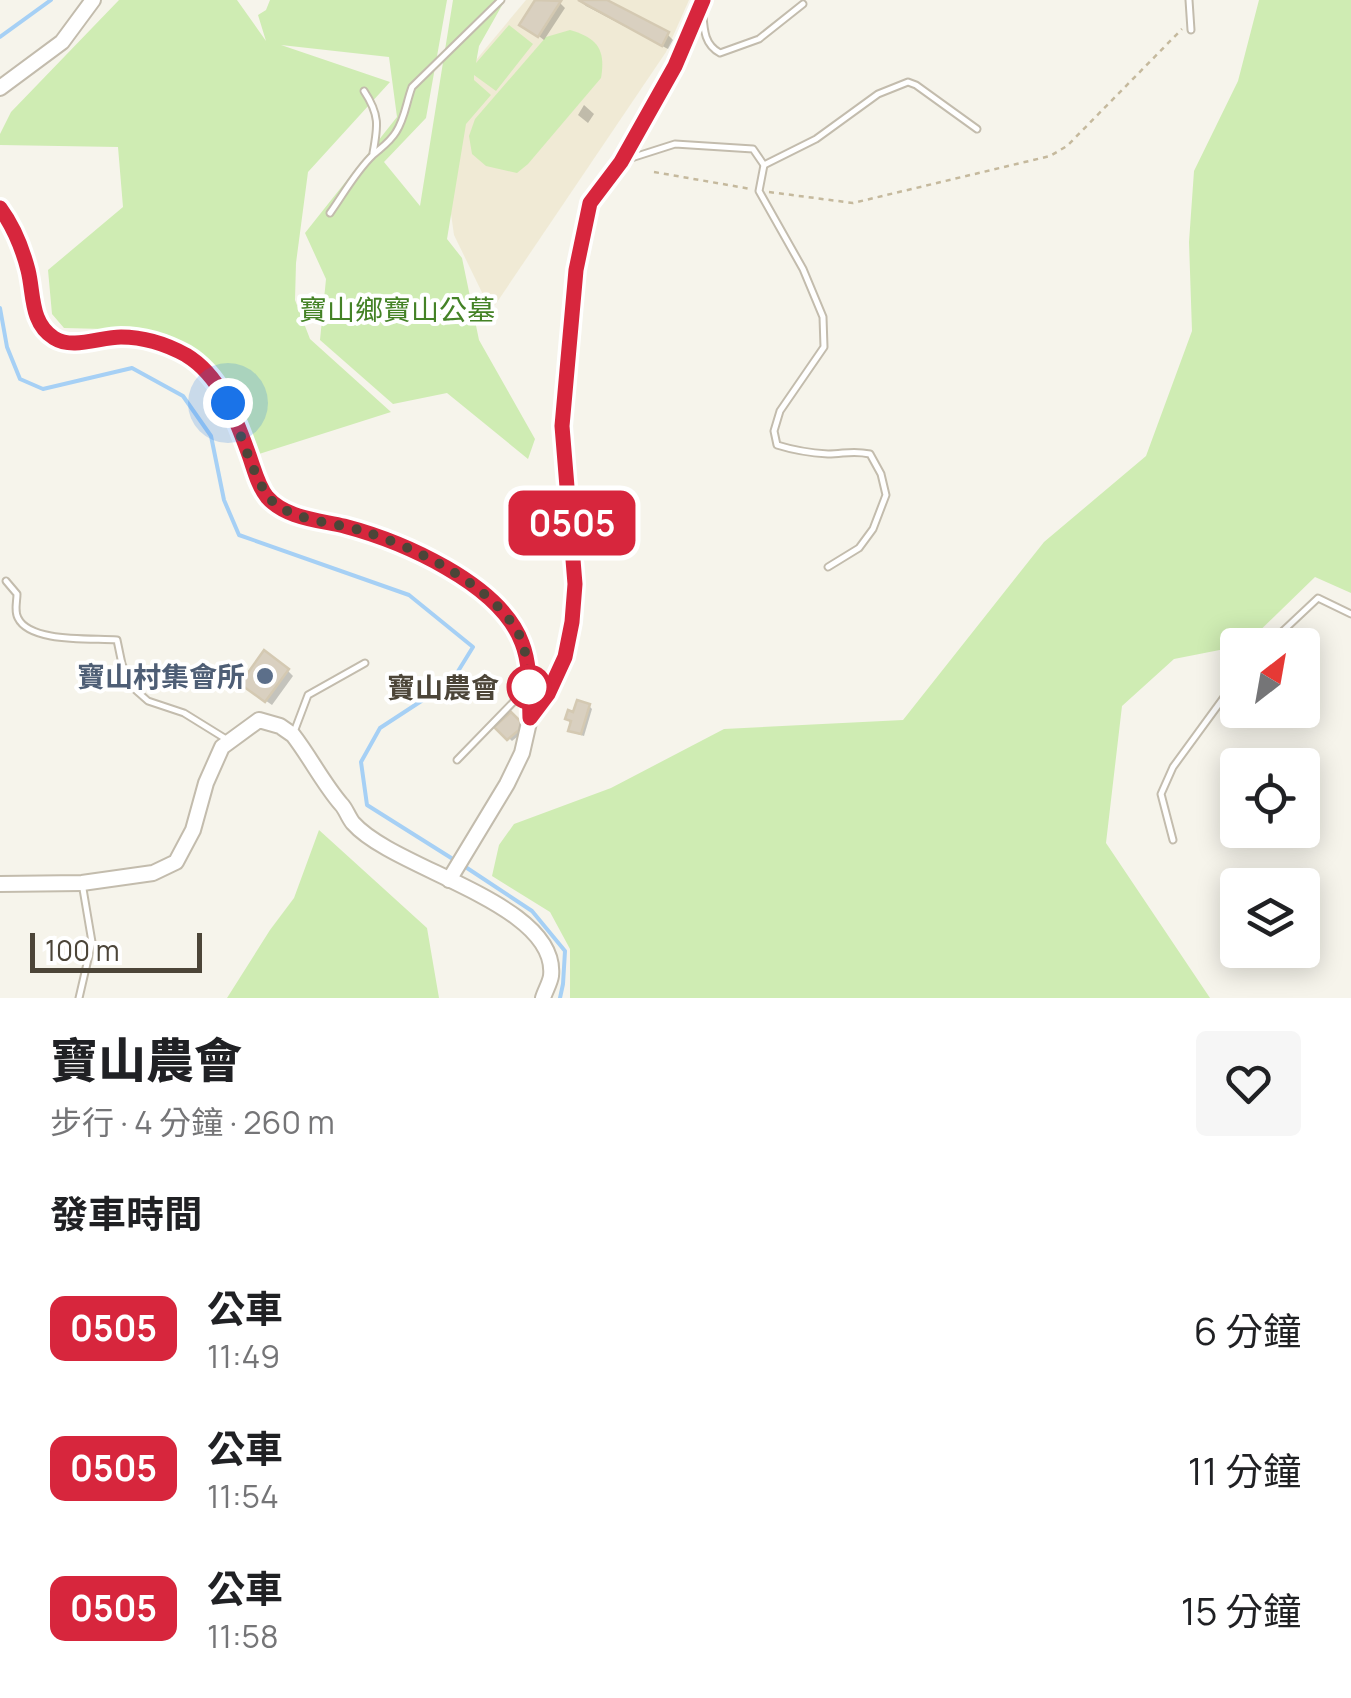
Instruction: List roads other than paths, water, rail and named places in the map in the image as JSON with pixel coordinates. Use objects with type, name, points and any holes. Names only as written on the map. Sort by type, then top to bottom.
[{"type":"street","points":[[0,88],[62,42],[92,0]]},
{"type":"street","points":[[530,718],[548,694],[565,657],[572,622],[575,584],[562,426],[576,270],[590,203],[621,162],[675,66],[699,1]]},
{"type":"street","points":[[0,208],[17,236],[29,274],[35,315],[54,338],[69,343],[119,337],[144,339],[165,345],[202,366],[228,403],[268,498],[292,514],[364,532],[435,562],[497,605],[515,628],[523,644],[529,686],[530,718],[522,752],[507,784],[448,880]]},
{"type":"street","points":[[0,884],[82,882],[153,873],[176,862],[222,747],[259,720],[293,734],[353,824],[448,880],[501,905],[526,924],[549,957],[551,976],[543,998]]},
{"type":"lane","points":[[330,214],[372,156],[396,133],[412,87],[501,0]]},
{"type":"lane","points":[[1189,0],[1191,30]]},
{"type":"lane","points":[[699,1],[704,32],[711,48],[720,52],[758,39],[803,4]]},
{"type":"lane","points":[[764,165],[816,138],[878,94],[908,82],[978,129]]},
{"type":"lane","points":[[364,91],[377,117],[372,156]]},
{"type":"lane","points":[[621,162],[675,144],[753,149],[764,165],[759,190],[803,269],[822,317],[824,348],[780,412],[774,431],[777,446],[831,454],[870,454],[886,495],[873,529],[859,548],[828,568]]},
{"type":"lane","points":[[6,580],[17,594],[19,621],[32,631],[52,637],[117,640],[131,686],[148,701],[184,713],[229,741]]},
{"type":"lane","points":[[1286,628],[1318,598],[1351,614]]},
{"type":"lane","points":[[293,734],[308,695],[365,663]]},
{"type":"lane","points":[[457,760],[529,686]]},
{"type":"lane","points":[[1173,840],[1161,794],[1173,767],[1220,703]]},
{"type":"lane","points":[[79,998],[92,942],[82,882]]},
{"type":"lane","points":[[532,998],[551,976]]},
{"type":"waterway","points":[[0,37],[51,0]]},
{"type":"waterway","points":[[0,308],[7,347],[20,379],[43,389],[132,368],[183,396],[211,436],[224,500],[239,535],[409,595],[473,647],[452,681],[380,728],[361,762],[367,805],[456,861]]},
{"type":"waterway","points":[[464,866],[532,911],[565,951],[560,998]]},
{"type":"place","name":"寶山村集會所","points":[[265,676]]},
{"type":"place","name":"寶山農會","points":[[529,687]]},
{"type":"park label","name":"寶山鄉寶山公墓","points":[[397,309]]}]
